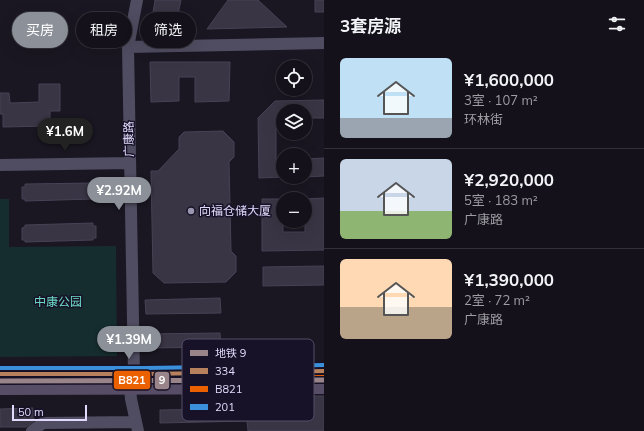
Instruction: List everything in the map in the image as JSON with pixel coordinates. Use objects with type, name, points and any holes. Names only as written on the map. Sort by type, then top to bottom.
[{"type":"main road","points":[[314,371],[324,371]]},
{"type":"main road","points":[[0,374],[182,382]]},
{"type":"main road","points":[[0,387],[182,377]]},
{"type":"main road","points":[[314,386],[324,386]]},
{"type":"street","name":"广康路","points":[[132,26],[137,0]]},
{"type":"street","points":[[132,47],[324,43]]},
{"type":"street","name":"广康路","points":[[128,48],[131,398],[137,426]]},
{"type":"street","points":[[0,165],[130,163]]},
{"type":"street","points":[[32,431],[43,423],[137,426]]},
{"type":"green space","name":"中康公园","points":[[0,199],[9,199],[9,247],[116,246],[117,356],[0,357]]},
{"type":"building","points":[[155,0],[181,0],[178,12],[153,12]]},
{"type":"building","points":[[228,0],[258,0],[287,27],[207,29]]},
{"type":"building","points":[[315,0],[324,0],[324,12],[315,12]]},
{"type":"building","points":[[150,62],[230,62],[229,101],[195,102],[195,77],[179,77],[179,101],[151,102]]},
{"type":"building","points":[[39,84],[60,84],[60,111],[50,111],[50,126],[3,127],[3,114],[0,114],[0,93],[9,93],[10,103],[39,102]]},
{"type":"building","points":[[324,100],[324,118],[312,118],[312,104],[276,104],[276,177],[259,178],[258,118],[275,101]]},
{"type":"building","name":"向福仓储大厦","points":[[223,131],[234,142],[234,157],[229,162],[231,251],[236,256],[236,272],[226,282],[164,283],[153,273],[151,171],[158,171],[179,149],[179,137],[184,132]]},
{"type":"building","points":[[324,158],[324,176],[312,177],[312,159]]},
{"type":"building","points":[[93,183],[93,185],[96,185],[96,197],[93,197],[93,199],[25,201],[25,199],[22,199],[22,187],[25,187],[25,184]]},
{"type":"building","points":[[324,198],[324,250],[262,251],[262,199],[276,199],[276,228],[283,228],[283,232],[305,232],[305,228],[312,228],[312,199]]},
{"type":"building","points":[[93,223],[93,226],[96,226],[96,238],[93,238],[93,240],[25,242],[25,240],[22,240],[22,228],[25,227],[25,225]]},
{"type":"building","points":[[324,266],[324,285],[263,286],[263,267]]},
{"type":"building","points":[[220,298],[221,313],[146,314],[145,300]]},
{"type":"building","points":[[220,333],[220,339],[182,339],[182,348],[146,348],[145,334]]},
{"type":"building","points":[[314,396],[324,396],[324,431],[248,431],[247,421],[314,421]]},
{"type":"building","points":[[33,408],[34,421],[26,427],[0,427],[0,409]]},
{"type":"building","points":[[160,410],[182,410],[182,421],[247,421],[160,423]]},
{"type":"metro line","name":"9","points":[[0,381],[182,380]]},
{"type":"metro line","name":"9","points":[[314,380],[324,380]]},
{"type":"transit line","name":"201","points":[[314,365],[324,365]]},
{"type":"transit line","name":"201","points":[[0,368],[182,367]]},
{"type":"transit line","name":"334","points":[[314,371],[324,371]]},
{"type":"transit line","name":"334","points":[[0,374],[182,373]]},
{"type":"transit line","name":"B821","points":[[314,377],[324,377]]},
{"type":"transit line","name":"B821","points":[[0,380],[182,379]]},
{"type":"place","name":"向福仓储大厦","points":[[191,211]]}]
